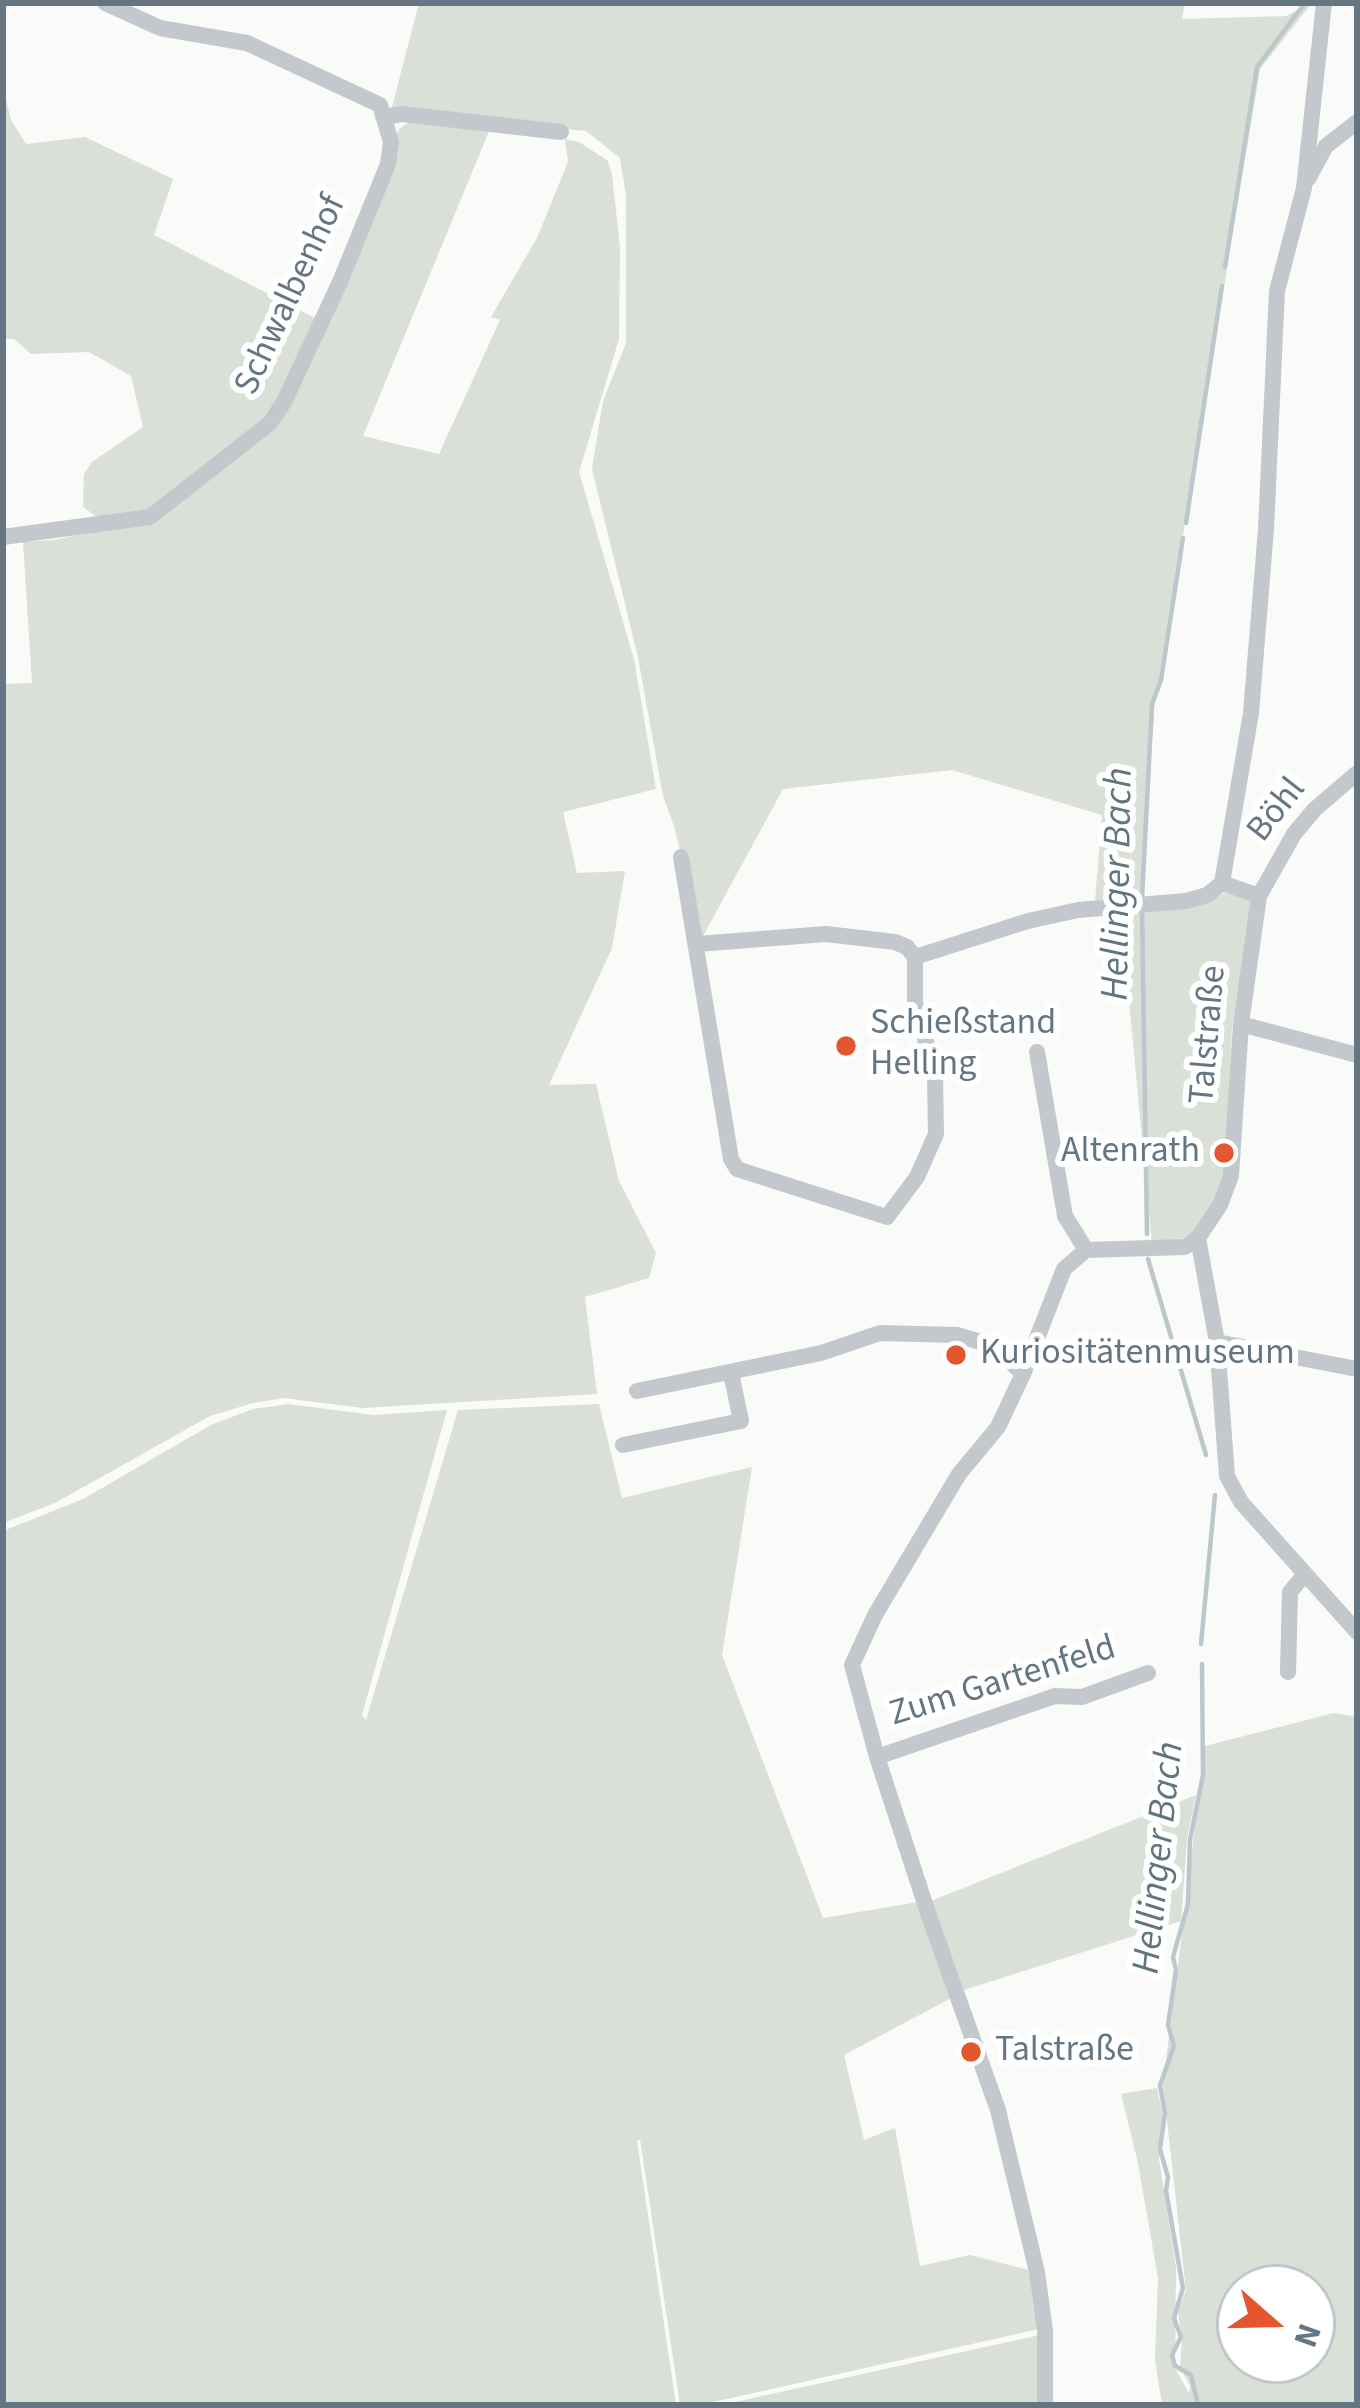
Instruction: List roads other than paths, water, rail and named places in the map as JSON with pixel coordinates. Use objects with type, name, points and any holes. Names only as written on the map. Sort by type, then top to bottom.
[{"type":"street","points":[[104,3],[160,28],[248,43],[380,105],[383,118],[402,114],[561,132]]},
{"type":"street","points":[[915,956],[1040,918],[1207,895],[1222,883],[1251,713],[1267,529],[1276,306],[1304,188],[1324,3]]},
{"type":"street","name":"Schwalbenhof","points":[[3,537],[150,517],[270,423],[331,302],[388,164],[391,142],[383,118]]},
{"type":"street","points":[[1304,188],[1326,146],[1357,122]]},
{"type":"street","name":"Böhl","points":[[1259,896],[1294,834],[1357,773]]},
{"type":"street","points":[[681,856],[731,1159],[737,1169],[887,1217],[917,1177],[936,1134],[935,1074],[915,1003],[915,956],[907,946],[895,942],[826,934],[698,944]]},
{"type":"street","points":[[1222,883],[1259,896]]},
{"type":"street","name":"Talstraße","points":[[1198,1238],[1220,1205],[1231,1176],[1241,1024],[1259,896]]},
{"type":"street","points":[[1241,1024],[1357,1054]]},
{"type":"street","points":[[1037,1052],[1065,1216],[1087,1250]]},
{"type":"street","points":[[1045,2405],[1045,2330],[1037,2272],[998,2110],[877,1757],[852,1665],[860,1643],[959,1474],[998,1427],[1064,1269],[1087,1250],[1185,1247],[1198,1238],[1216,1342],[1227,1476],[1240,1502],[1357,1632]]},
{"type":"street","points":[[637,1391],[820,1353],[880,1333],[957,1336],[994,1346],[1023,1374]]},
{"type":"street","points":[[1216,1342],[1357,1369]]},
{"type":"street","points":[[623,1445],[741,1421],[730,1372]]},
{"type":"street","points":[[1288,1672],[1290,1592],[1305,1574]]},
{"type":"street","name":"Zum Gartenfeld","points":[[877,1757],[1055,1696],[1082,1697],[1148,1672]]},
{"type":"waterway","name":"Hellinger Bach","points":[[1225,267],[1257,67],[1305,3]]},
{"type":"waterway","name":"Hellinger Bach","points":[[1186,523],[1222,286]]},
{"type":"waterway","name":"Hellinger Bach","points":[[1142,899],[1152,704],[1161,680],[1183,538]]},
{"type":"waterway","name":"Hellinger Bach","points":[[1142,910],[1147,1234]]},
{"type":"waterway","name":"Hellinger Bach","points":[[1148,1259],[1206,1455]]},
{"type":"waterway","name":"Hellinger Bach","points":[[1201,1644],[1215,1495]]},
{"type":"waterway","name":"Hellinger Bach","points":[[1198,2405],[1191,2375],[1175,2366],[1172,2355],[1181,2337],[1174,2318],[1183,2288],[1160,2149],[1165,2113],[1160,2085],[1174,2046],[1168,2025],[1176,1970],[1173,1957],[1188,1904],[1190,1840],[1203,1775],[1202,1664]]},
{"type":"place","name":"Schießstand Helling","points":[[846,1046]]},
{"type":"place","name":"Altenrath","points":[[1224,1153]]},
{"type":"place","name":"Kuriositätenmuseum","points":[[956,1355]]},
{"type":"place","name":"Talstraße","points":[[971,2052]]}]
